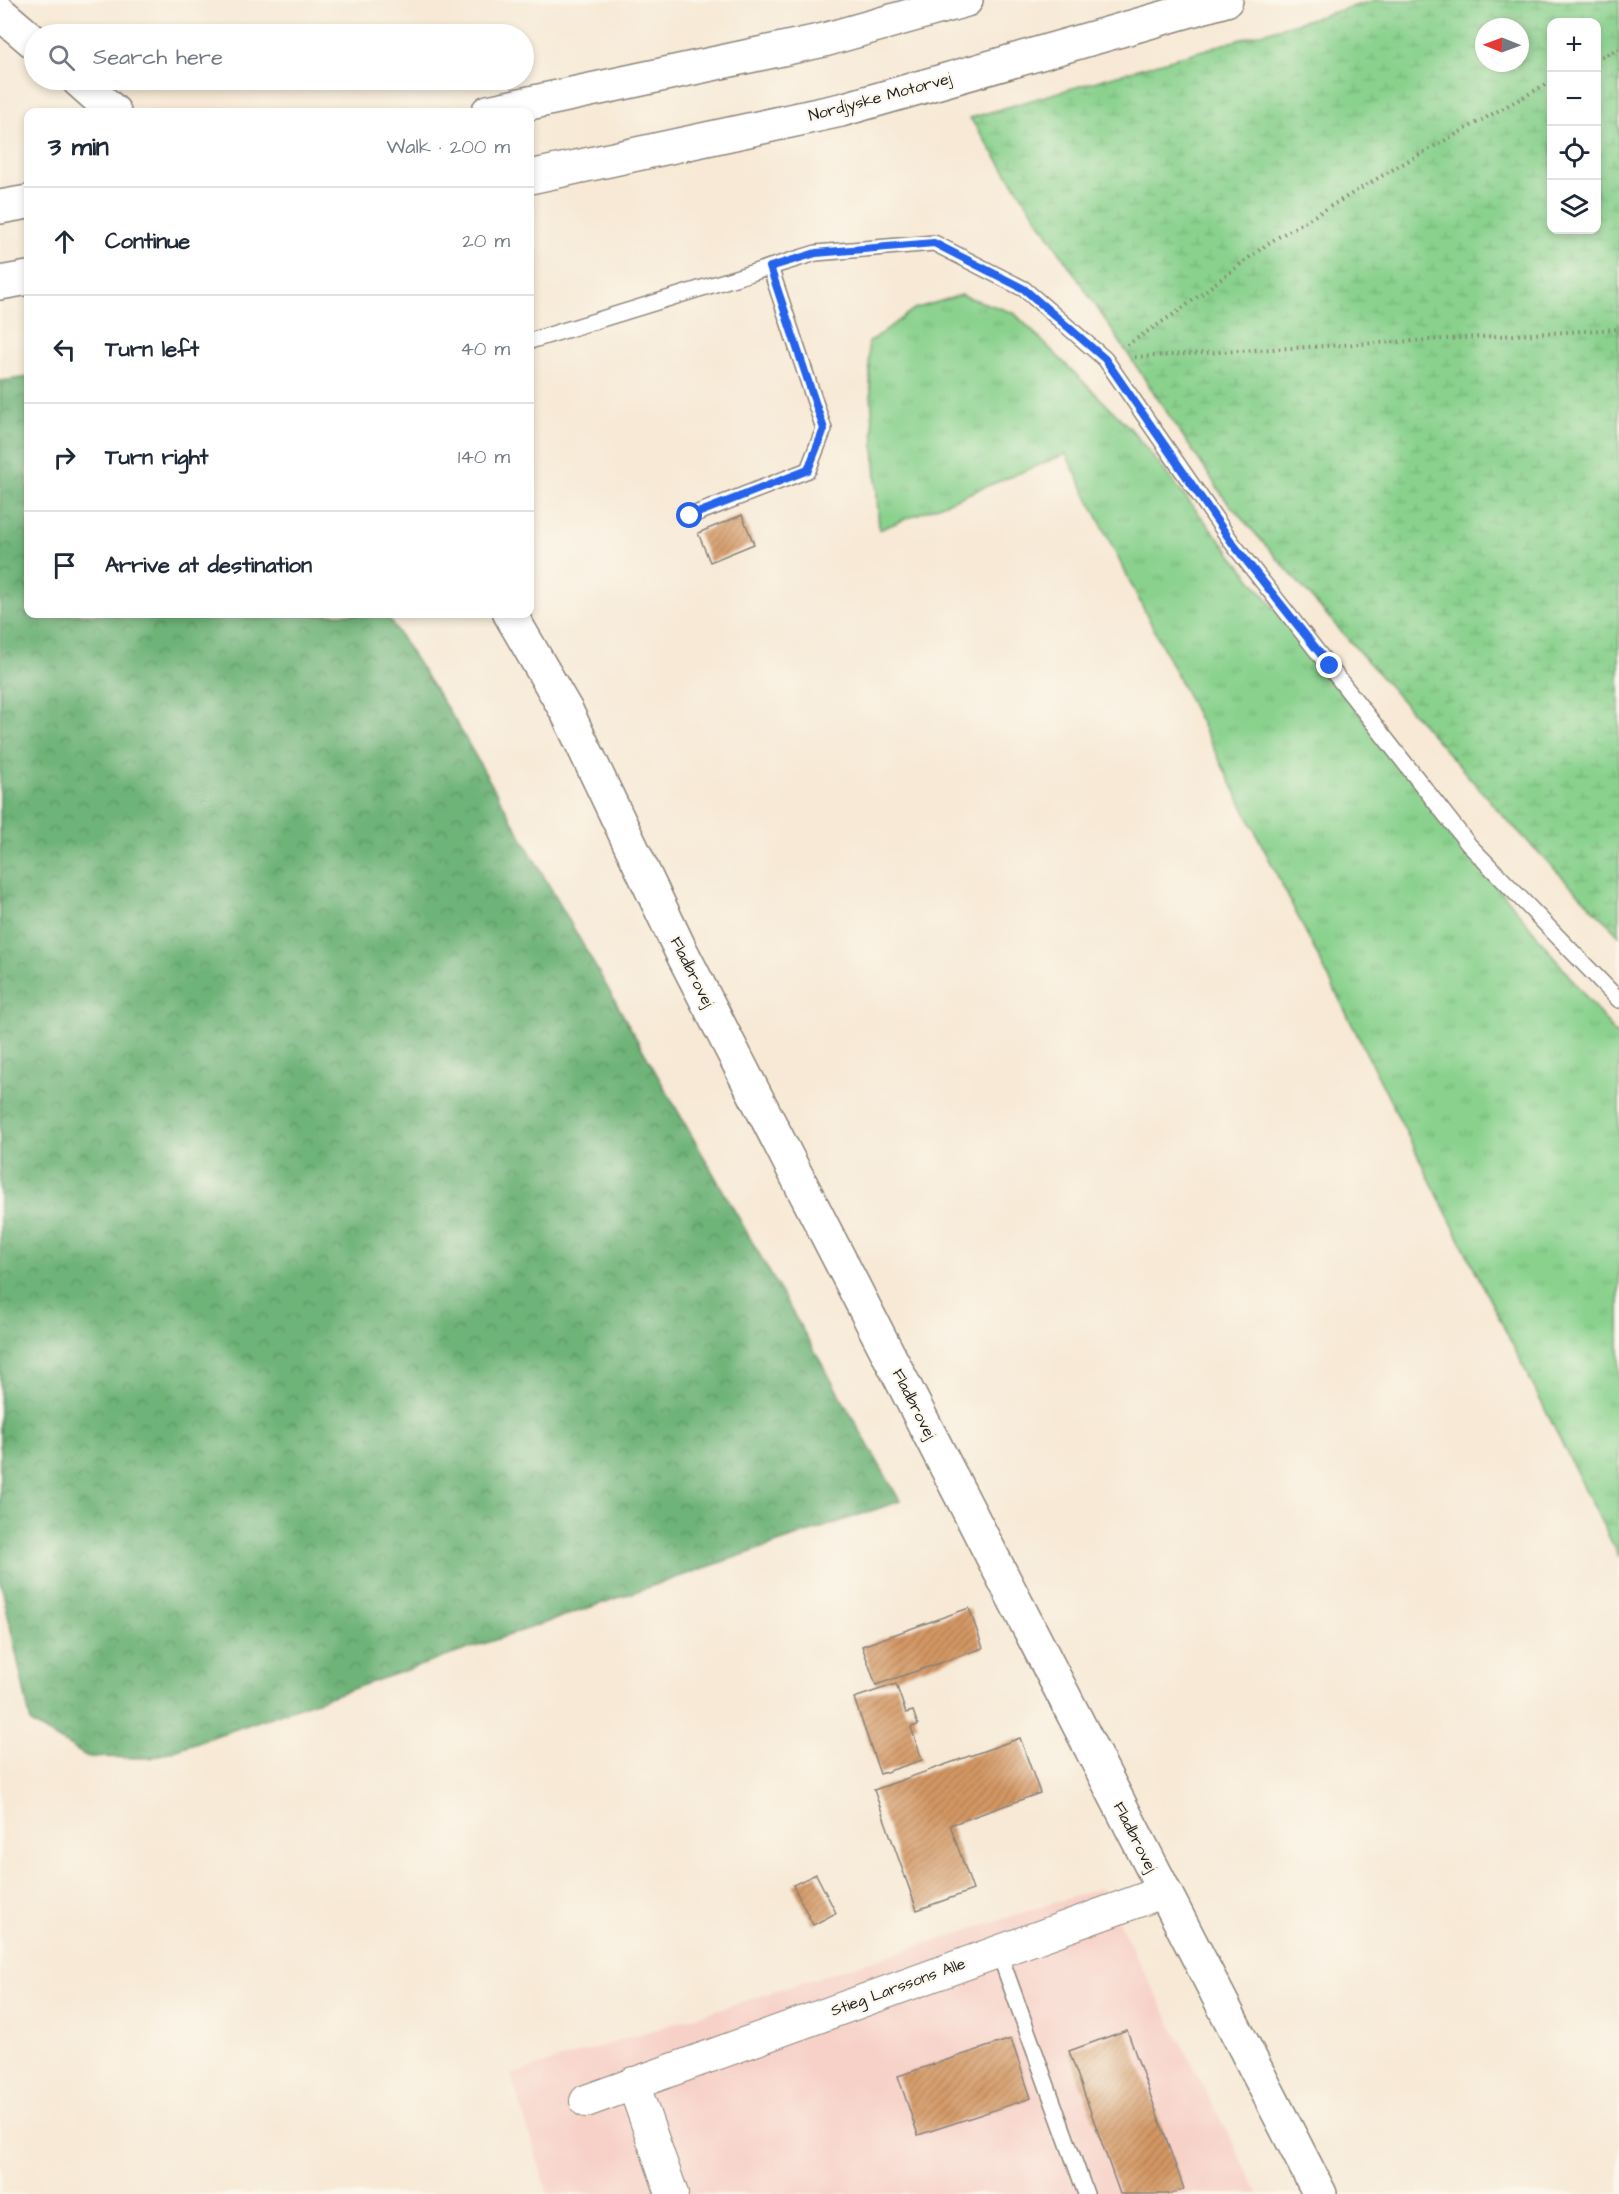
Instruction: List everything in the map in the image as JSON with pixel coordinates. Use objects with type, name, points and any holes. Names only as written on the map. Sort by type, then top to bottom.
[{"type":"main road","points":[[507,108],[824,40],[966,0]]},
{"type":"main road","name":"Nordjyske Motorvej","points":[[534,176],[841,110],[1226,0]]},
{"type":"main road","points":[[0,13],[24,33]]},
{"type":"main road","points":[[89,90],[110,108]]},
{"type":"main road","points":[[0,207],[24,203]]},
{"type":"main road","points":[[0,283],[24,279]]},
{"type":"main road","name":"Fladbrovej","points":[[512,618],[567,712],[680,949],[1320,2194]]},
{"type":"street","name":"Stieg Larssons Alle","points":[[586,2101],[1163,1892]]},
{"type":"street","points":[[633,2083],[672,2194]]},
{"type":"lane","points":[[534,340],[816,253],[934,243],[1024,289],[1105,359],[1233,544],[1469,845],[1619,1000]]},
{"type":"lane","points":[[690,516],[808,470],[824,429],[770,267]]},
{"type":"lane","points":[[998,1950],[1086,2194]]},
{"type":"path","points":[[1601,57],[1619,49]]},
{"type":"path","points":[[1105,359],[1180,310],[1270,242],[1397,167],[1547,83]]},
{"type":"path","points":[[1105,359],[1619,329]]},
{"type":"shaded area","points":[[1101,1888],[1259,2194],[548,2194],[511,2075]]},
{"type":"green space","points":[[1375,0],[1619,0],[1619,935],[1504,817],[1225,499],[970,118]]},
{"type":"green space","points":[[961,295],[1014,313],[1131,429],[1619,1038],[1619,1557],[1066,454],[879,530],[868,343],[914,309]]},
{"type":"green space","points":[[24,378],[24,618],[389,618],[456,722],[900,1501],[151,1758],[88,1757],[31,1723],[0,1578],[0,381]]},
{"type":"building","points":[[742,515],[754,544],[710,562],[698,533]]},
{"type":"building","points":[[969,1608],[983,1648],[876,1685],[862,1646]]},
{"type":"building","points":[[896,1684],[906,1713],[913,1711],[918,1725],[911,1727],[922,1760],[880,1774],[854,1698]]},
{"type":"building","points":[[1020,1738],[1040,1793],[950,1825],[973,1890],[917,1910],[874,1790]]},
{"type":"building","points":[[816,1874],[836,1913],[813,1925],[793,1885]]},
{"type":"building","points":[[1127,2030],[1184,2189],[1170,2194],[1120,2194],[1069,2051]]},
{"type":"building","points":[[1011,2039],[1031,2098],[918,2135],[898,2076]]},
{"type":"route","points":[[690,516],[808,470],[824,429],[770,267],[816,253],[934,243],[1024,289],[1105,359],[1233,544],[1330,666]]}]
